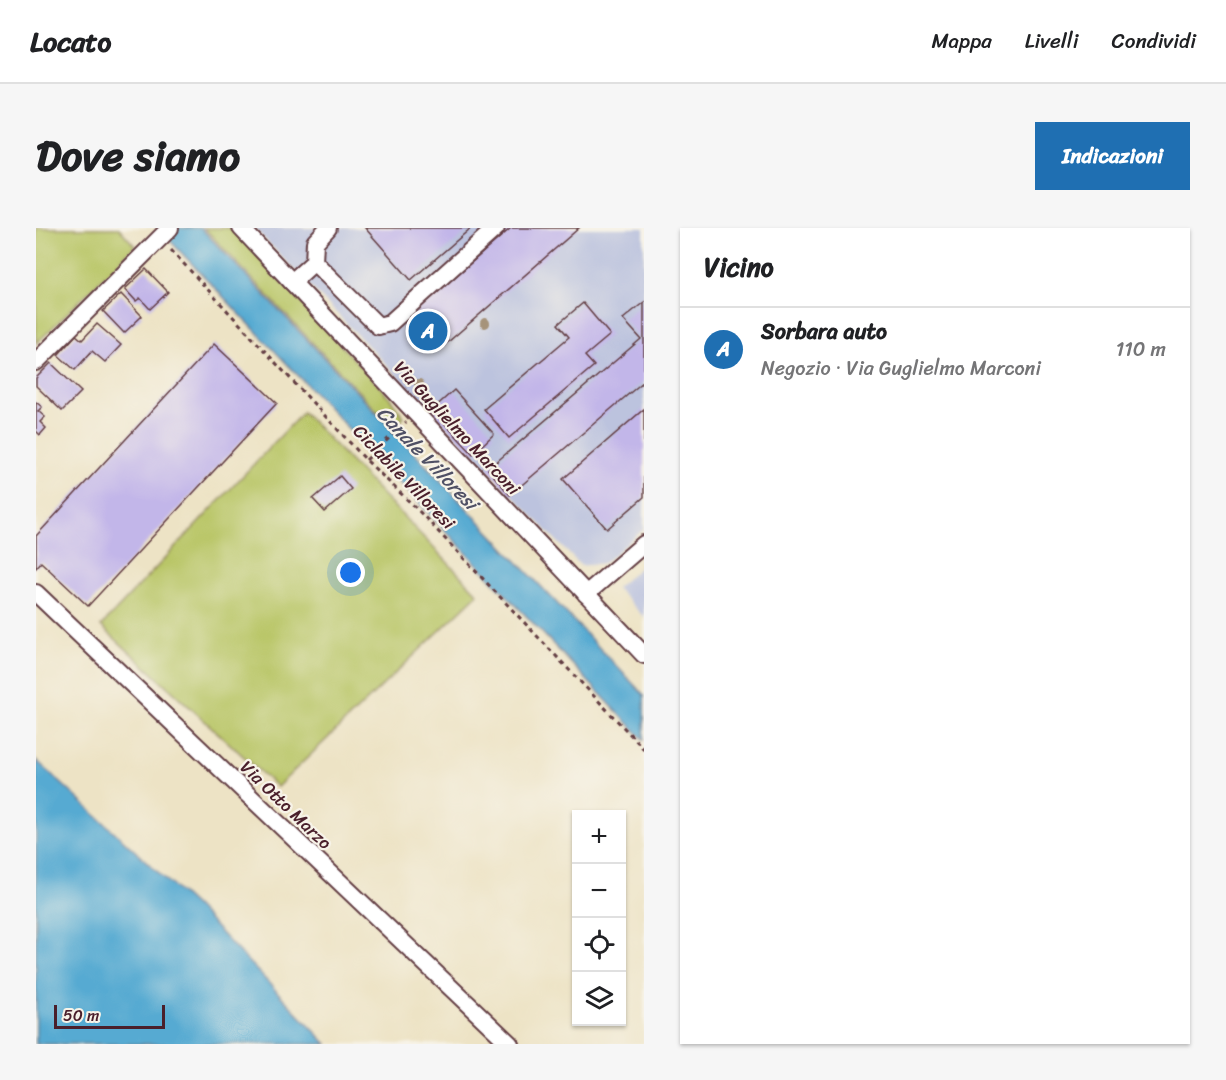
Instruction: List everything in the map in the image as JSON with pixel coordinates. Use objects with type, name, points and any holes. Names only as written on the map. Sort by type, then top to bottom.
[{"type":"street","name":"Via Guglielmo Marconi","points":[[241,228],[644,655]]},
{"type":"street","points":[[292,282],[314,262],[315,242],[328,228]]},
{"type":"street","points":[[314,262],[378,326],[390,323],[496,228]]},
{"type":"street","points":[[36,362],[161,237]]},
{"type":"street","points":[[586,594],[644,544]]},
{"type":"street","name":"Via Otto Marzo","points":[[36,593],[510,1044]]},
{"type":"path","name":"Ciclabile Villoresi","points":[[161,237],[366,460],[430,523],[644,749]]},
{"type":"path","points":[[366,460],[400,427]]},
{"type":"shaded area","points":[[254,228],[644,228],[644,529],[604,563],[581,566]]},
{"type":"shaded area","points":[[644,564],[644,617],[616,588]]},
{"type":"green space","points":[[36,228],[119,228],[135,246],[36,344]]},
{"type":"green space","points":[[204,228],[232,228],[390,398],[404,417],[394,429]]},
{"type":"green space","points":[[303,412],[478,594],[277,787],[101,626]]},
{"type":"water","name":"Canale Villoresi","points":[[158,228],[201,228],[644,695],[644,740]]},
{"type":"water","points":[[36,760],[195,906],[327,1044],[36,1044]]},
{"type":"building","points":[[365,228],[471,228],[411,280]]},
{"type":"building","points":[[511,228],[579,228],[440,349],[410,316]]},
{"type":"building","points":[[146,269],[168,292],[150,309],[140,298],[136,301],[125,289]]},
{"type":"building","points":[[121,294],[142,316],[124,333],[103,311]]},
{"type":"building","points":[[644,302],[644,381],[510,495],[488,469],[641,339],[623,319]]},
{"type":"building","points":[[583,303],[610,335],[585,356],[594,366],[509,438],[484,409],[569,337],[558,324]]},
{"type":"building","points":[[97,324],[121,345],[105,362],[92,351],[75,370],[58,355],[76,335],[82,340]]},
{"type":"building","points":[[214,344],[277,403],[88,606],[41,562],[36,568],[36,536]]},
{"type":"building","points":[[51,363],[81,392],[62,411],[36,386],[36,378]]},
{"type":"building","points":[[454,390],[494,434],[473,454],[432,410]]},
{"type":"building","points":[[36,402],[42,407],[38,411],[45,417],[40,422],[46,428],[40,435],[36,431]]},
{"type":"building","points":[[644,409],[644,497],[607,529],[563,479]]},
{"type":"building","points":[[340,476],[351,489],[325,512],[313,499]]},
{"type":"place","name":"Sorbara auto","points":[[428,331]]}]
